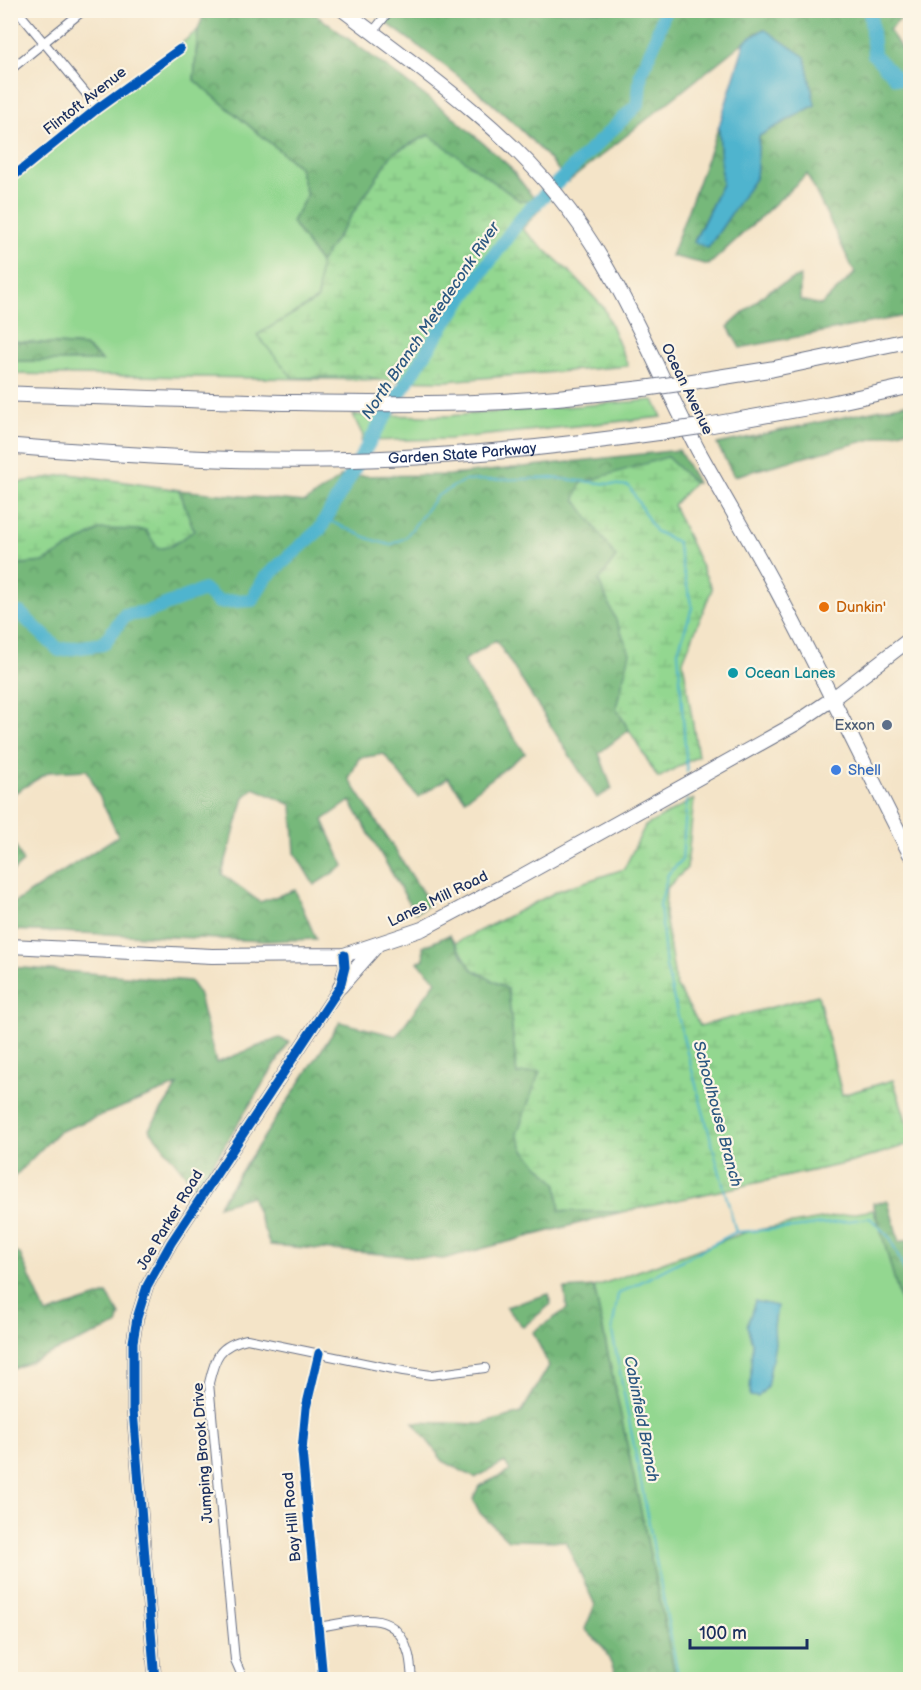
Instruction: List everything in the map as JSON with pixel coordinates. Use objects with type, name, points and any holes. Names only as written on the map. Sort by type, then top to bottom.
[{"type":"highway","points":[[10,394],[368,403],[541,399],[647,388],[772,369],[910,340]]},
{"type":"highway","name":"Garden State Parkway","points":[[10,446],[142,456],[321,460],[487,453],[704,426],[828,404],[910,386]]},
{"type":"main road","name":"Ocean Avenue","points":[[343,10],[504,136],[559,197],[594,243],[630,308],[699,450],[785,605],[910,854]]},
{"type":"main road","name":"Lanes Mill Road","points":[[10,946],[212,956],[344,955],[377,945],[422,929],[795,724],[832,699],[910,639]]},
{"type":"main road","points":[[340,987],[377,945]]},
{"type":"street","points":[[17,10],[98,108]]},
{"type":"street","points":[[10,70],[84,10]]},
{"type":"street","points":[[372,33],[390,10]]},
{"type":"street","name":"Flintoft Avenue","points":[[10,179],[98,108],[180,49]]},
{"type":"street","name":"Joe Parker Road","points":[[155,1680],[133,1410],[133,1342],[137,1318],[147,1286],[171,1243],[340,987],[345,968],[344,955]]},
{"type":"street","name":"Jumping Brook Drive","points":[[246,1680],[235,1660],[209,1383],[214,1363],[221,1351],[232,1342],[248,1339],[431,1375],[485,1368]]},
{"type":"street","name":"Bay Hill Road","points":[[319,1353],[306,1408],[302,1451],[323,1680]]},
{"type":"street","points":[[318,1627],[381,1619],[392,1626],[402,1638],[409,1653],[412,1680]]},
{"type":"green space","points":[[205,11],[311,11],[452,116],[508,165],[536,201],[520,201],[428,135],[393,153],[320,263],[292,222],[307,195],[299,167],[194,80],[198,30]]},
{"type":"green space","points":[[370,11],[909,11],[889,30],[910,62],[910,315],[740,348],[728,327],[768,291],[800,276],[800,300],[821,305],[855,273],[807,174],[709,265],[671,256],[719,126],[722,184],[694,241],[756,177],[759,136],[815,105],[764,29],[745,41],[568,182],[525,133],[501,111],[449,69]]},
{"type":"green space","points":[[198,30],[194,80],[299,167],[307,195],[292,222],[320,263],[318,299],[258,335],[379,380],[11,374],[11,361],[102,360],[85,346],[11,341],[11,182]]},
{"type":"green space","points":[[429,135],[520,201],[536,201],[541,208],[522,229],[571,273],[604,308],[628,366],[446,381],[379,380],[366,376],[293,378],[257,335],[318,299],[320,263],[393,153]]},
{"type":"green space","points":[[11,341],[85,346],[102,361],[11,361]]},
{"type":"green space","points":[[654,400],[662,417],[449,439],[361,441],[363,436],[353,415],[447,416]]},
{"type":"green space","points":[[910,403],[910,429],[734,476],[717,444]]},
{"type":"green space","points":[[679,450],[697,483],[694,483],[667,457],[616,557],[599,581],[631,653],[616,708],[629,730],[599,753],[612,789],[597,798],[496,640],[463,661],[525,753],[465,799],[448,778],[418,797],[384,754],[359,758],[349,779],[430,904],[415,913],[350,801],[323,820],[344,866],[314,885],[295,853],[292,805],[254,788],[244,797],[222,874],[260,902],[295,890],[316,939],[266,941],[11,930],[11,905],[118,836],[87,770],[49,772],[11,795],[11,565],[43,562],[101,529],[193,530],[179,490],[305,502],[341,476],[451,475]]},
{"type":"green space","points":[[667,457],[694,483],[673,505],[712,589],[683,661],[698,756],[658,778],[616,708],[630,653],[599,581],[616,557],[575,499],[581,483]]},
{"type":"green space","points":[[70,474],[179,490],[194,531],[171,546],[158,549],[146,530],[101,529],[43,562],[11,565],[11,484]]},
{"type":"green space","points":[[694,799],[687,868],[666,889],[665,916],[676,985],[700,1026],[818,995],[842,1095],[893,1080],[910,1132],[910,1144],[853,1162],[622,1212],[560,1211],[557,1184],[524,1150],[517,1134],[540,1071],[517,1074],[508,989],[472,969],[455,943],[560,890],[624,869],[645,826]]},
{"type":"green space","points":[[11,836],[23,862],[10,873]]},
{"type":"green space","points":[[449,935],[472,969],[508,989],[517,1074],[540,1070],[524,1150],[557,1184],[560,1211],[622,1212],[443,1259],[270,1245],[251,1196],[218,1206],[340,1022],[396,1036],[436,981],[418,962],[424,959],[423,947]]},
{"type":"green space","points":[[11,967],[190,981],[198,992],[216,1063],[279,1038],[289,1042],[197,1189],[149,1129],[178,1085],[58,1132],[11,1180]]},
{"type":"green space","points":[[888,1201],[899,1242],[910,1239],[910,1335],[873,1203]]},
{"type":"green space","points":[[873,1210],[910,1306],[910,1679],[676,1679],[594,1287],[746,1232]]},
{"type":"green space","points":[[11,1251],[20,1254],[46,1314],[107,1294],[120,1315],[117,1325],[11,1370]]},
{"type":"green space","points":[[594,1287],[676,1679],[618,1679],[604,1648],[585,1629],[595,1605],[565,1541],[508,1540],[480,1513],[473,1499],[479,1486],[510,1471],[505,1462],[475,1478],[443,1461],[413,1422],[481,1424],[521,1413],[549,1366],[533,1332],[567,1309],[564,1289]]},
{"type":"green space","points":[[549,1294],[551,1304],[523,1327],[506,1307]]},
{"type":"water","points":[[764,29],[805,57],[815,105],[759,136],[756,177],[708,248],[694,242],[722,184],[719,126],[745,41]]},
{"type":"water","points":[[755,1301],[777,1306],[774,1327],[775,1344],[767,1387],[758,1397],[750,1396],[752,1343],[747,1326]]},
{"type":"waterway","name":"North Branch Metedeconk River","points":[[10,615],[20,613],[59,650],[103,644],[125,615],[147,612],[204,590],[219,602],[252,600],[265,578],[320,529],[377,429],[442,327],[521,218],[638,104],[641,73],[665,10]]},
{"type":"waterway","points":[[870,10],[874,55],[896,78],[910,81]]},
{"type":"waterway","name":"Schoolhouse Branch","points":[[325,519],[370,539],[390,545],[405,538],[437,496],[463,481],[552,478],[629,486],[655,531],[677,542],[692,608],[678,651],[687,772]]},
{"type":"waterway","name":"Schoolhouse Branch","points":[[687,798],[682,860],[668,874],[660,905],[666,967],[736,1232],[793,1228],[870,1218],[890,1238],[910,1283]]},
{"type":"waterway","name":"Cabinfield Branch","points":[[679,1680],[612,1331],[618,1294],[736,1232]]},
{"type":"cycle path","points":[[10,179],[98,108],[180,49]]},
{"type":"cycle path","points":[[155,1680],[133,1410],[133,1342],[137,1318],[147,1286],[171,1243],[340,987],[345,967],[344,955]]},
{"type":"cycle path","points":[[319,1353],[306,1408],[302,1451],[323,1680]]},
{"type":"place","name":"Dunkin'","points":[[824,607]]},
{"type":"place","name":"Ocean Lanes","points":[[733,673]]},
{"type":"place","name":"Exxon","points":[[887,725]]},
{"type":"place","name":"Shell","points":[[836,770]]}]
